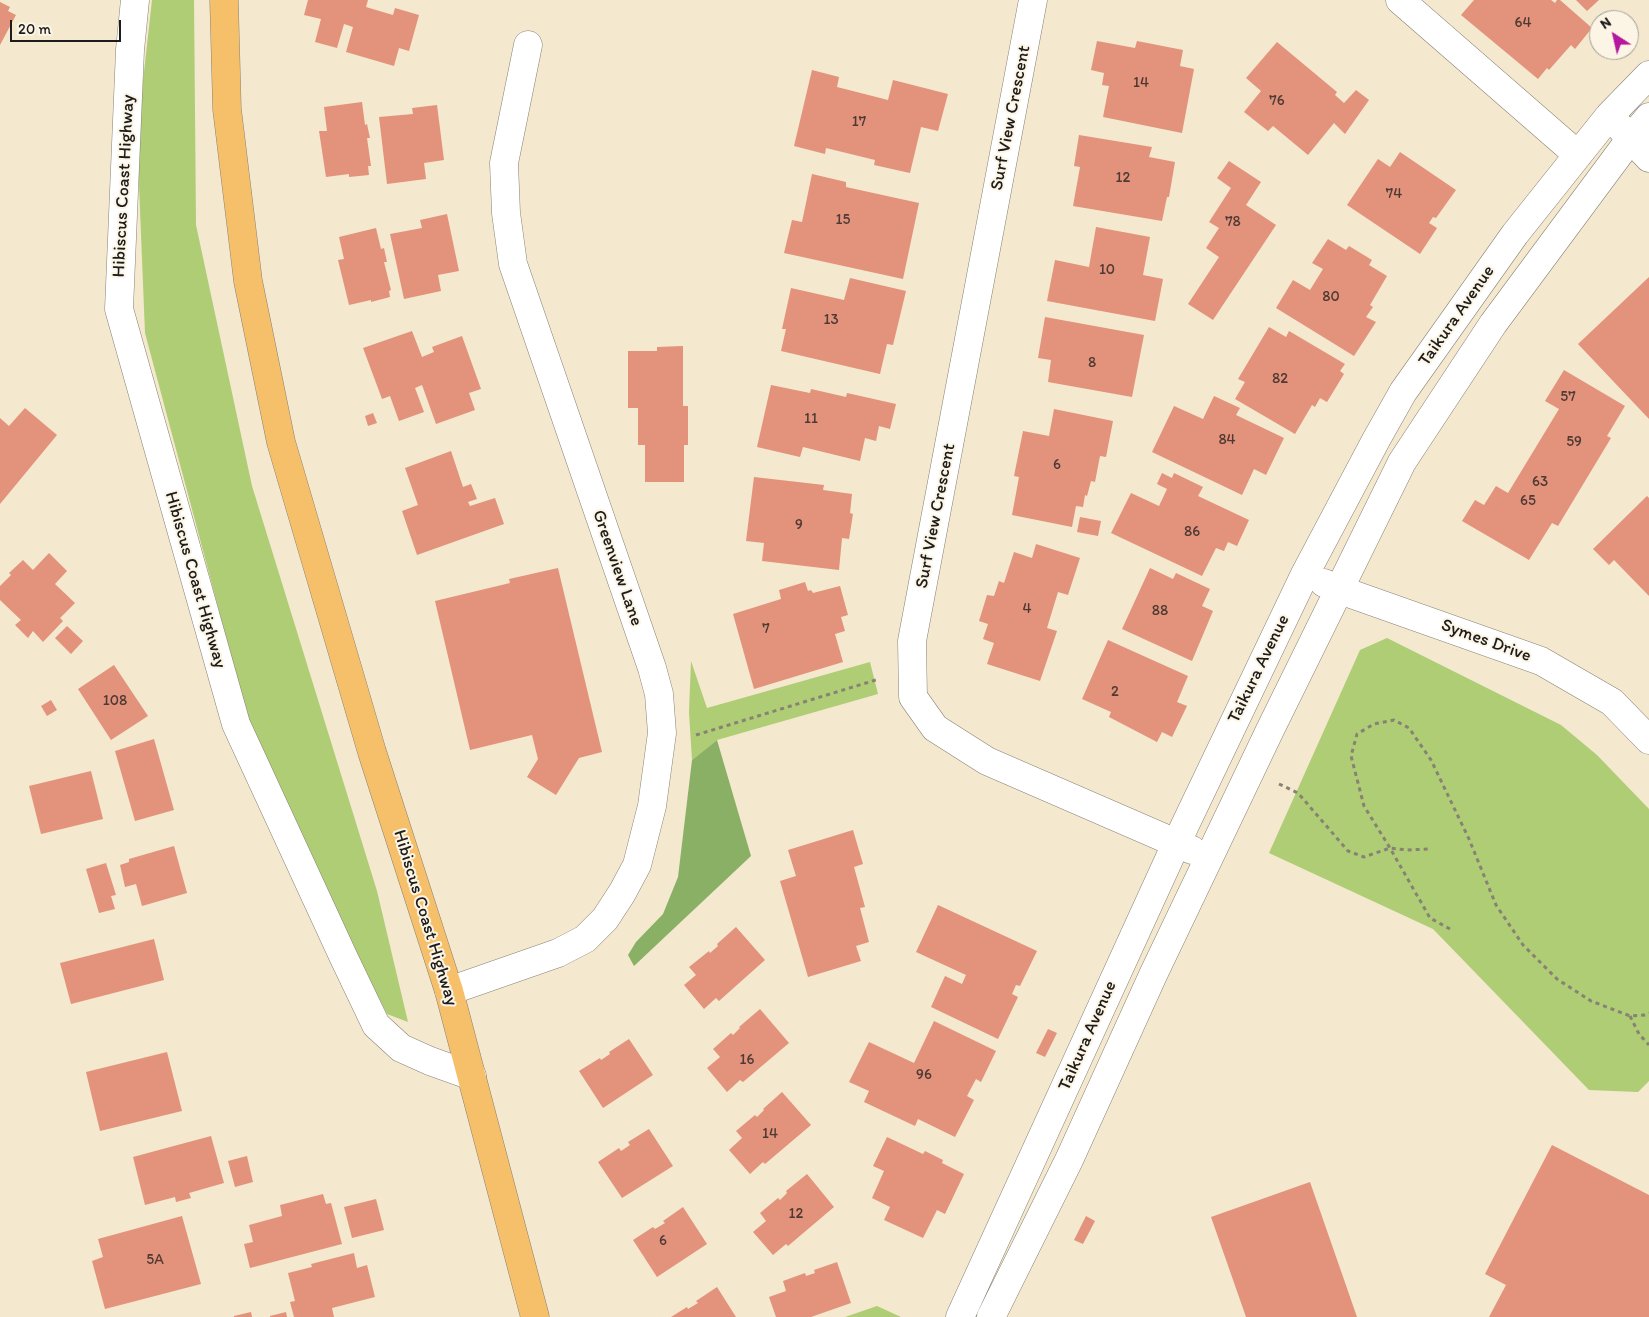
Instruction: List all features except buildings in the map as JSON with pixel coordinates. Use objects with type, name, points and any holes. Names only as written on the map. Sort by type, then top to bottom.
[{"type":"main road","name":"Hibiscus Coast Highway","points":[[224,0],[226,109],[247,272],[281,442],[370,742],[449,992],[535,1317]]},
{"type":"street","name":"Hibiscus Coast Highway","points":[[135,0],[130,50],[119,309],[236,724],[376,1025],[402,1048],[430,1061],[472,1076]]},
{"type":"street","name":"Surf View Crescent","points":[[1033,0],[912,641],[913,697],[935,728],[987,761],[1210,858]]},
{"type":"street","points":[[1400,0],[1578,156]]},
{"type":"street","name":"Greenview Lane","points":[[449,992],[558,954],[585,939],[605,919],[637,865],[652,806],[662,733],[659,694],[652,668],[513,264],[506,213],[504,163],[528,45]]},
{"type":"street","name":"Taikura Avenue","points":[[960,1317],[1176,844],[1305,574],[1403,392],[1515,234],[1609,116],[1649,75]]},
{"type":"street","points":[[1609,116],[1649,158]]},
{"type":"street","name":"Taikura Avenue","points":[[991,1317],[1069,1160],[1153,975],[1252,772],[1270,730],[1402,462],[1493,324],[1631,138],[1649,117]]},
{"type":"street","name":"Symes Drive","points":[[1305,574],[1340,590],[1541,661],[1612,702],[1649,740]]},
{"type":"path","points":[[660,746],[913,669]]},
{"type":"path","points":[[1450,929],[1430,918],[1364,806],[1351,756],[1357,734],[1374,724],[1394,720],[1409,728],[1432,760],[1469,838],[1496,904],[1523,945],[1557,979],[1591,1001],[1630,1016],[1649,1014]]},
{"type":"path","points":[[1252,772],[1298,793],[1348,850],[1364,857],[1390,848],[1407,850],[1428,849]]},
{"type":"path","points":[[1630,1016],[1639,1034],[1649,1045]]},
{"type":"green space","points":[[152,0],[194,0],[196,225],[252,486],[377,891],[408,1022],[387,1014],[349,939],[249,723],[145,333],[137,135]]},
{"type":"green space","points":[[1387,638],[1561,725],[1597,755],[1649,809],[1649,1081],[1638,1092],[1589,1090],[1433,929],[1269,853],[1360,650]]},
{"type":"green space","points":[[691,661],[707,708],[870,662],[878,694],[717,740],[692,760],[689,712]]},
{"type":"green space","points":[[717,740],[751,856],[634,966],[628,955],[636,942],[663,914],[678,877],[692,760]]},
{"type":"green space","points":[[877,1306],[901,1317],[845,1317]]}]
